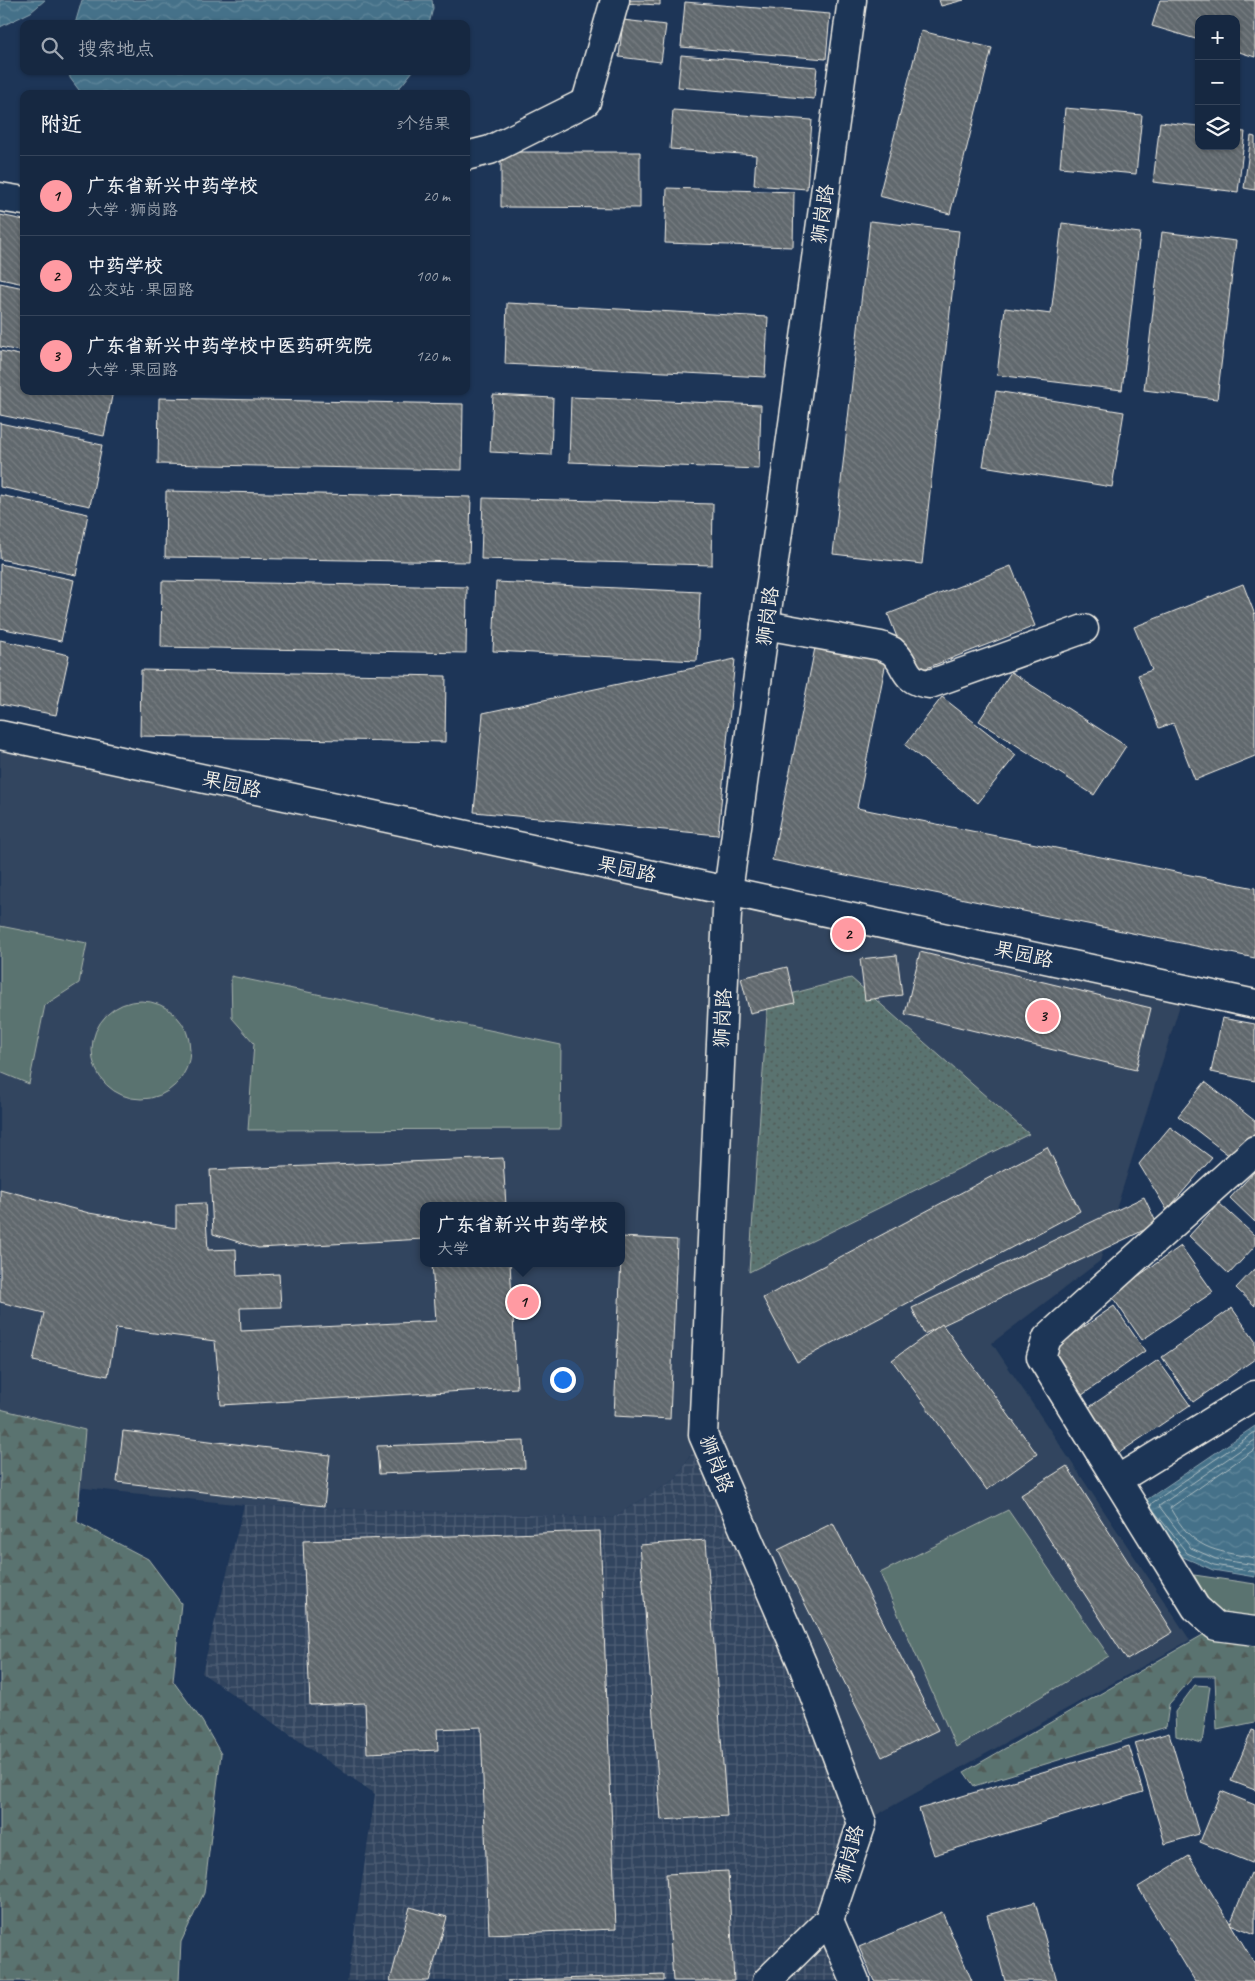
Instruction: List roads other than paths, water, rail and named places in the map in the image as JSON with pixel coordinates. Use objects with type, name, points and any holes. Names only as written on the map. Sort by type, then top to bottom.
[{"type":"street","points":[[470,155],[490,150],[586,102],[615,0]]},
{"type":"street","name":"狮岗路","points":[[767,1981],[829,1920],[862,1823],[802,1663],[703,1435],[728,891],[852,0]]},
{"type":"street","points":[[0,197],[20,200]]},
{"type":"street","points":[[765,625],[881,646],[892,652],[911,678],[918,683],[930,684],[1084,629]]},
{"type":"street","name":"果园路","points":[[0,735],[1255,1004]]},
{"type":"street","points":[[1255,1150],[1047,1338],[1041,1357],[1196,1608],[1216,1626],[1255,1631]]},
{"type":"street","points":[[1117,1480],[1255,1395]]},
{"type":"street","points":[[829,1920],[855,1981]]},
{"type":"water","points":[[0,0],[45,0],[31,12],[0,27]]},
{"type":"water","points":[[82,0],[432,0],[433,8],[430,20],[76,20]]},
{"type":"water","points":[[70,75],[410,75],[395,90],[79,90]]},
{"type":"water","points":[[1255,1426],[1255,1577],[1213,1570],[1183,1557],[1142,1503]]},
{"type":"place","name":"中药学校","points":[[848,934]]},
{"type":"place","name":"广东省新兴中药学校中医药研究院","points":[[1043,1016]]},
{"type":"place","name":"广东省新兴中药学校","points":[[523,1302]]}]
